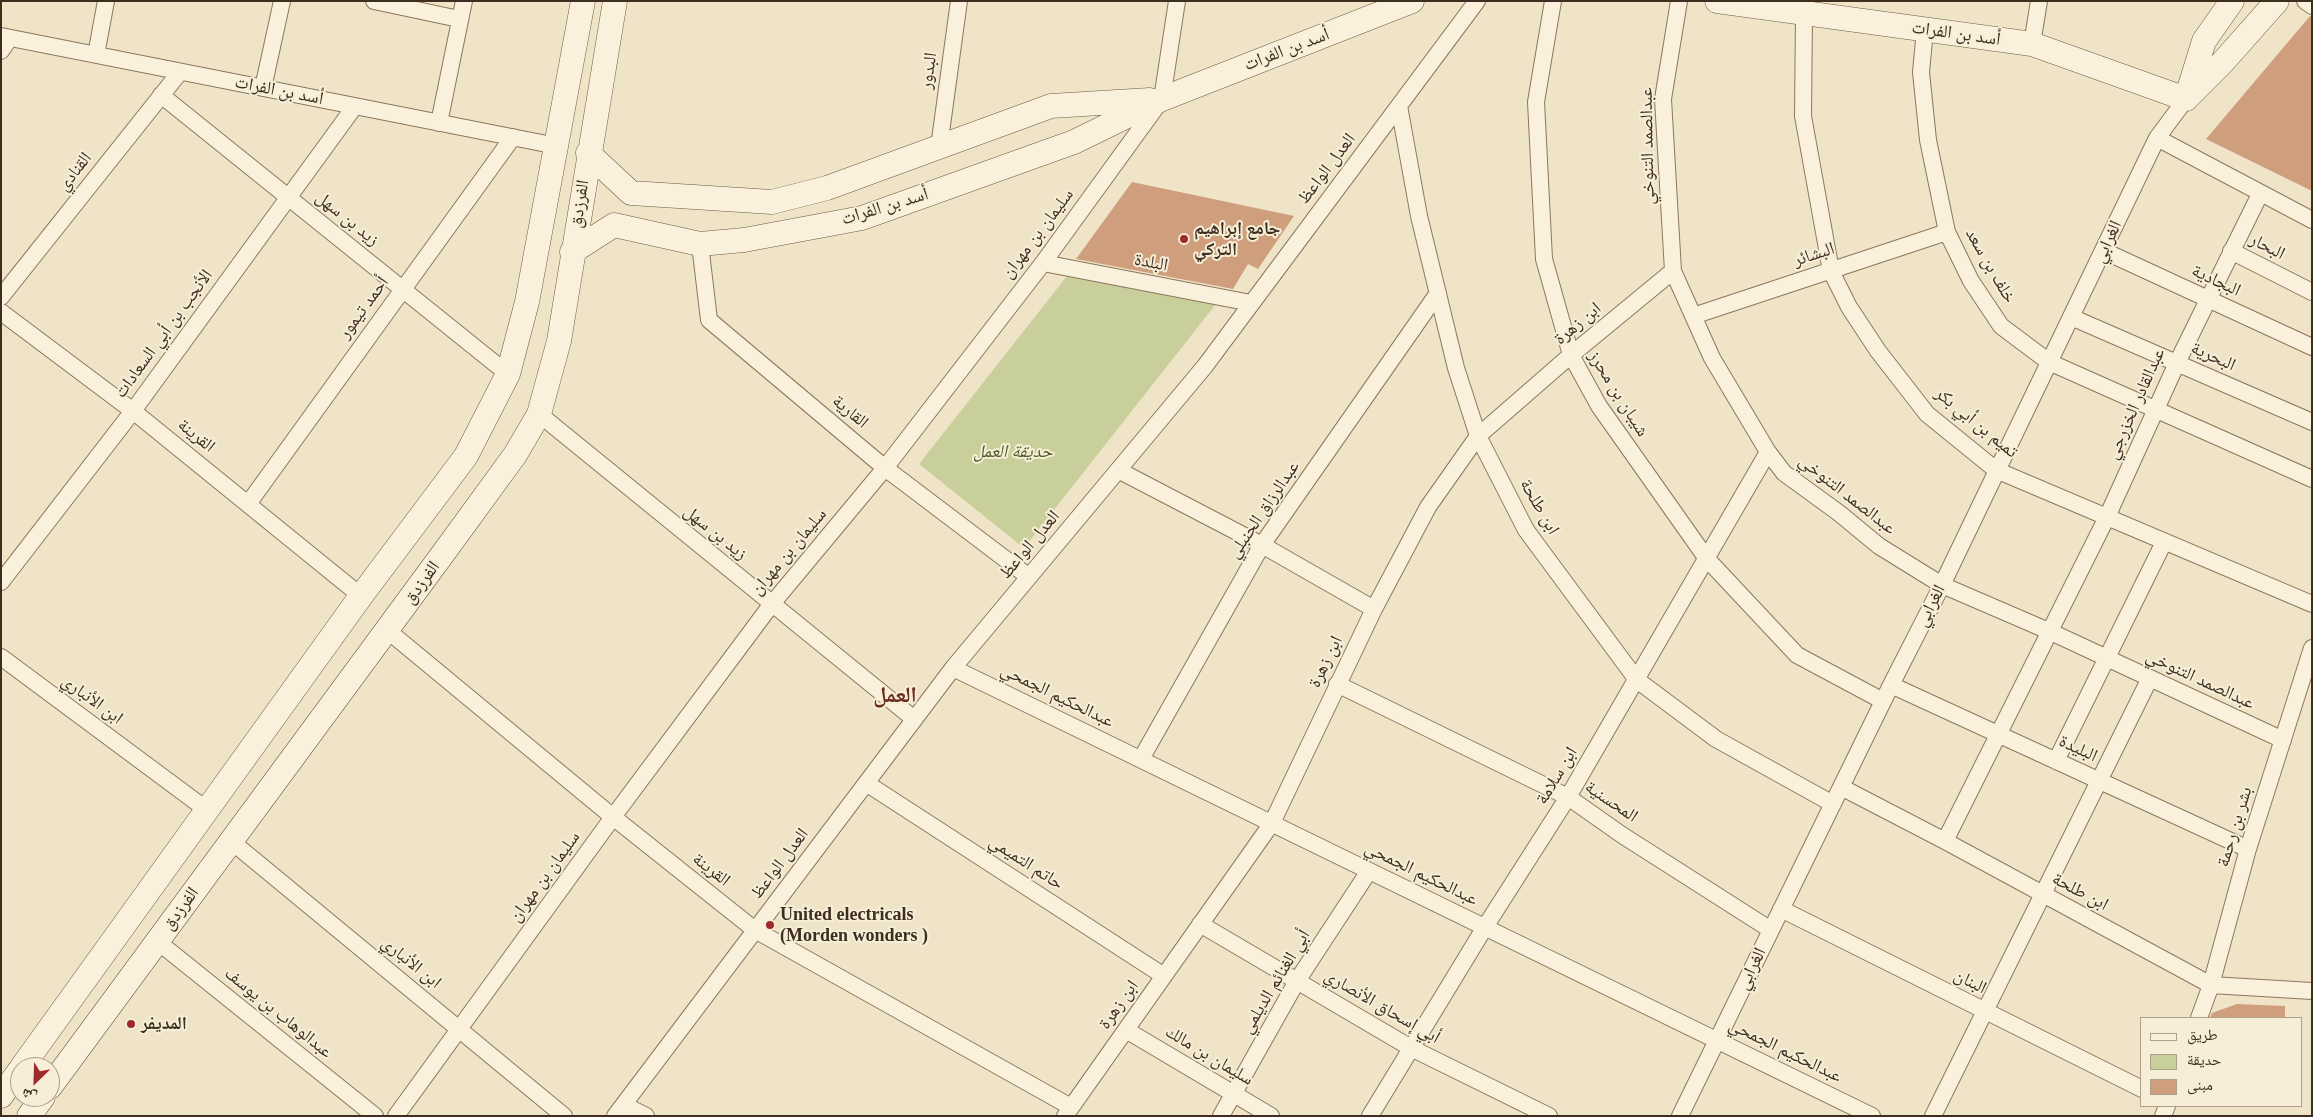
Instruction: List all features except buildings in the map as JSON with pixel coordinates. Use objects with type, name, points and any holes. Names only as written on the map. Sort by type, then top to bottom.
[{"type":"main road","name":"الفرزدق","points":[[29,1057],[361,596],[466,456],[508,374],[527,302],[583,1]]},
{"type":"main road","name":"الفرزدق","points":[[60,1073],[515,454],[539,414],[558,341],[615,1]]},
{"type":"main road","name":"أسد بن الفرات","points":[[572,252],[614,225],[700,244],[744,240],[862,218],[1074,142],[1162,100],[1412,1]]},
{"type":"main road","name":"الغرابي","points":[[2186,99],[2204,41],[2232,1]]},
{"type":"main road","name":"الغرابي","points":[[2186,99],[2222,63],[2277,1]]},
{"type":"main road","name":"أسد بن الفرات","points":[[1726,2],[2032,44],[2186,99]]},
{"type":"main road","name":"أسد بن الفرات","points":[[588,153],[631,193],[772,202],[827,188],[1051,106],[1162,100]]},
{"type":"main road","points":[[1,1096],[10,1084]]},
{"type":"street","points":[[96,55],[106,1]]},
{"type":"street","points":[[263,88],[282,1]]},
{"type":"street","points":[[374,1],[459,20]]},
{"type":"street","points":[[439,123],[464,1]]},
{"type":"street","name":"البدور","points":[[939,147],[959,1]]},
{"type":"street","name":"سليمان بن مهران","points":[[396,1116],[771,605],[885,468],[1043,263],[1162,100],[1177,1]]},
{"type":"street","name":"العدل الواعظ","points":[[620,1110],[953,668],[1205,366],[1477,1]]},
{"type":"street","name":"شيبان بن محرز","points":[[1553,1],[1536,102],[1544,259],[1571,355],[1599,406],[1707,559],[1797,655],[1883,701]]},
{"type":"street","name":"عبدالصمد التنوخي","points":[[1679,1],[1663,100],[1673,271],[1712,358],[1768,452],[1784,473],[1840,513],[1879,546],[1942,585],[2051,632],[2283,740]]},
{"type":"street","points":[[2032,44],[2039,1]]},
{"type":"street","points":[[2305,1],[2312,6]]},
{"type":"street","name":"تميم بن أبي بكر","points":[[1804,13],[1803,116],[1831,271],[1853,315],[1878,351],[1927,414],[1996,470],[2312,604]]},
{"type":"street","name":"خلف بن سعد","points":[[1925,30],[1921,72],[1928,140],[1947,232],[1971,281],[2001,326],[2049,362],[2312,479]]},
{"type":"street","name":"أسد بن الفرات","points":[[4,42],[96,55],[557,146]]},
{"type":"street","name":"القنادي","points":[[1,297],[180,72]]},
{"type":"street","name":"زيد بن سهل","points":[[161,95],[508,374]]},
{"type":"street","name":"الغرابي","points":[[1680,1116],[1891,684],[1942,585],[2157,138],[2186,99]]},
{"type":"street","name":"الأنجب بن أبي السعادات","points":[[1,582],[133,412],[355,106]]},
{"type":"street","name":"ابن طلحة","points":[[1399,106],[1419,216],[1456,368],[1478,436],[1526,530],[1637,680],[1716,739],[1833,804]]},
{"type":"street","name":"أحمد تيمور","points":[[248,504],[513,137]]},
{"type":"street","points":[[2157,138],[2312,220]]},
{"type":"street","name":"عبدالقادر الخزرجي","points":[[1945,841],[2107,518],[2207,299],[2260,194]]},
{"type":"street","name":"البشائر","points":[[1694,316],[1947,232]]},
{"type":"street","name":"القارية","points":[[700,244],[710,320],[885,468],[1029,576]]},
{"type":"street","name":"البجادية","points":[[2104,251],[2312,347]]},
{"type":"street","name":"البحار","points":[[2231,251],[2312,292]]},
{"type":"street","name":"البلدة","points":[[1043,263],[1251,303]]},
{"type":"street","name":"ابن زهرة","points":[[1068,1112],[1272,823],[1337,684],[1428,506],[1478,436],[1571,355],[1673,271]]},
{"type":"street","name":"عبدالرزاق الحنبلي","points":[[1141,759],[1262,545],[1438,293]]},
{"type":"street","name":"القرينة","points":[[1,312],[133,412],[361,596]]},
{"type":"street","name":"البحرية","points":[[2072,317],[2312,422]]},
{"type":"street","name":"زيد بن سهل","points":[[539,414],[771,605],[914,719]]},
{"type":"street","name":"ابن سلامة","points":[[1370,1116],[1485,927],[1568,797],[1768,452]]},
{"type":"street","points":[[1118,470],[1262,545],[1374,609]]},
{"type":"street","points":[[2056,761],[2164,542]]},
{"type":"street","name":"القرينة","points":[[387,630],[613,818],[755,930],[1068,1112]]},
{"type":"street","name":"بشر بن رحمة","points":[[2199,1017],[2211,985],[2248,850],[2312,648]]},
{"type":"street","name":"ابن الأنباري","points":[[1,657],[208,810]]},
{"type":"street","name":"عبدالحكيم الجمحي","points":[[953,668],[1872,1116]]},
{"type":"street","points":[[1933,1116],[2150,678]]},
{"type":"street","name":"المحسنية","points":[[1337,684],[1568,797],[1622,835],[1772,930]]},
{"type":"street","name":"البليدة","points":[[1891,684],[2248,850]]},
{"type":"street","name":"حاتم التميمي","points":[[866,783],[1164,976]]},
{"type":"street","name":"ابن طلحة","points":[[1841,787],[2211,985],[2312,991]]},
{"type":"street","name":"ابن الأنباري","points":[[231,841],[564,1116]]},
{"type":"street","name":"أبي الغنائم الديلمي","points":[[1221,1116],[1297,981],[1369,871]]},
{"type":"street","name":"البنان","points":[[1781,909],[2140,1088]]},
{"type":"street","name":"أبي إسحاق الأنصاري","points":[[1200,924],[1412,1048],[1549,1116]]},
{"type":"street","name":"عبدالوهاب بن يوسف","points":[[157,941],[375,1116]]},
{"type":"street","name":"سليمان بن مالك","points":[[1126,1030],[1271,1116]]},
{"type":"street","points":[[620,1110],[646,1116]]},
{"type":"green space","name":"حديقة العمل","points":[[1067,276],[1216,304],[1024,548],[919,464]]},
{"type":"place","name":"جامع إبراهيم التركي","points":[[1184,239]]},
{"type":"place","name":"United electricals (Morden wonders )","points":[[770,925]]},
{"type":"place","name":"المديفر","points":[[131,1024]]},
{"type":"district","name":"العمل","points":[[895,696]]}]
